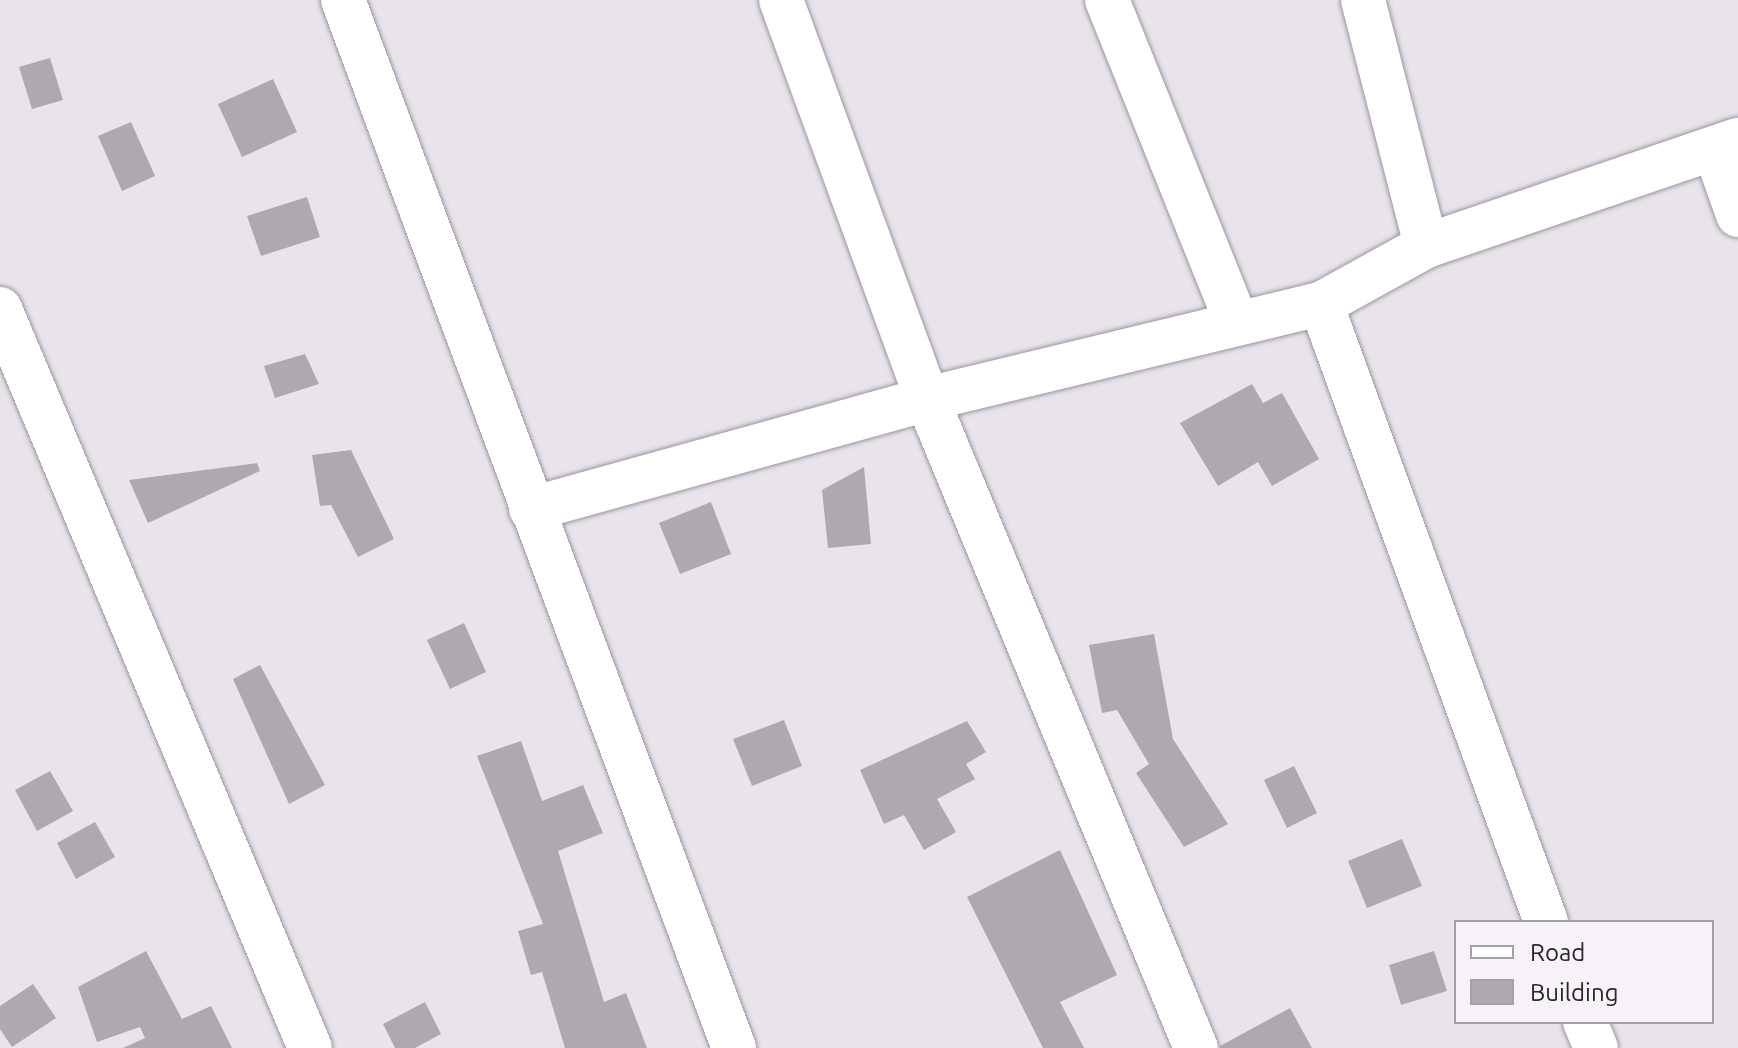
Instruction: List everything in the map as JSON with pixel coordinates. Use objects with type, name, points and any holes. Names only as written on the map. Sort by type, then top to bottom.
[{"type":"street","points":[[343,0],[734,1048]]},
{"type":"street","points":[[781,0],[927,399],[1196,1048]]},
{"type":"street","points":[[1107,0],[1236,321]]},
{"type":"street","points":[[1363,0],[1426,246]]},
{"type":"street","points":[[531,509],[927,399],[1236,321],[1321,304],[1426,246],[1726,145],[1738,215]]},
{"type":"street","points":[[1321,304],[1545,920]]},
{"type":"street","points":[[0,309],[310,1048]]},
{"type":"street","points":[[1586,1024],[1596,1048]]},
{"type":"building","points":[[50,58],[63,100],[32,109],[19,67]]},
{"type":"building","points":[[273,79],[297,132],[242,157],[218,104]]},
{"type":"building","points":[[131,122],[155,176],[122,191],[98,136]]},
{"type":"building","points":[[307,197],[320,237],[261,256],[247,216]]},
{"type":"building","points":[[305,354],[319,384],[275,398],[264,366]]},
{"type":"building","points":[[1252,384],[1263,403],[1282,393],[1319,459],[1272,486],[1258,462],[1218,486],[1180,423]]},
{"type":"building","points":[[351,450],[394,539],[358,557],[331,505],[320,506],[312,455]]},
{"type":"building","points":[[257,463],[260,471],[148,523],[129,480]]},
{"type":"building","points":[[864,467],[871,544],[828,548],[822,490]]},
{"type":"building","points":[[711,502],[731,554],[680,574],[659,523]]},
{"type":"building","points":[[464,623],[486,672],[450,689],[427,640]]},
{"type":"building","points":[[1154,634],[1173,739],[1228,824],[1184,847],[1136,773],[1149,764],[1117,710],[1102,713],[1089,645]]},
{"type":"building","points":[[260,665],[325,785],[289,804],[233,679]]},
{"type":"building","points":[[784,720],[802,766],[752,786],[733,739]]},
{"type":"building","points":[[967,721],[986,752],[966,764],[975,779],[937,799],[956,832],[924,850],[904,815],[884,824],[860,770]]},
{"type":"building","points":[[521,741],[542,801],[583,785],[603,833],[558,851],[604,1002],[626,993],[647,1048],[565,1048],[542,972],[531,975],[518,931],[543,924],[477,756]]},
{"type":"building","points":[[1294,766],[1317,813],[1287,828],[1264,780]]},
{"type":"building","points":[[50,771],[73,811],[37,831],[15,790]]},
{"type":"building","points":[[95,822],[115,857],[76,879],[57,843]]},
{"type":"building","points":[[1402,839],[1422,886],[1367,908],[1348,861]]},
{"type":"building","points":[[1060,850],[1117,975],[1060,1002],[1084,1048],[1043,1048],[967,897]]},
{"type":"building","points":[[146,951],[182,1019],[211,1006],[232,1048],[123,1048],[145,1038],[140,1027],[97,1042],[78,987]]},
{"type":"building","points":[[1434,951],[1447,991],[1401,1005],[1389,965]]},
{"type":"building","points":[[33,984],[56,1018],[12,1047],[0,1029],[0,1006]]},
{"type":"building","points":[[425,1002],[441,1034],[415,1048],[395,1048],[383,1024]]},
{"type":"building","points":[[1290,1008],[1312,1048],[1220,1048],[1220,1046]]}]
